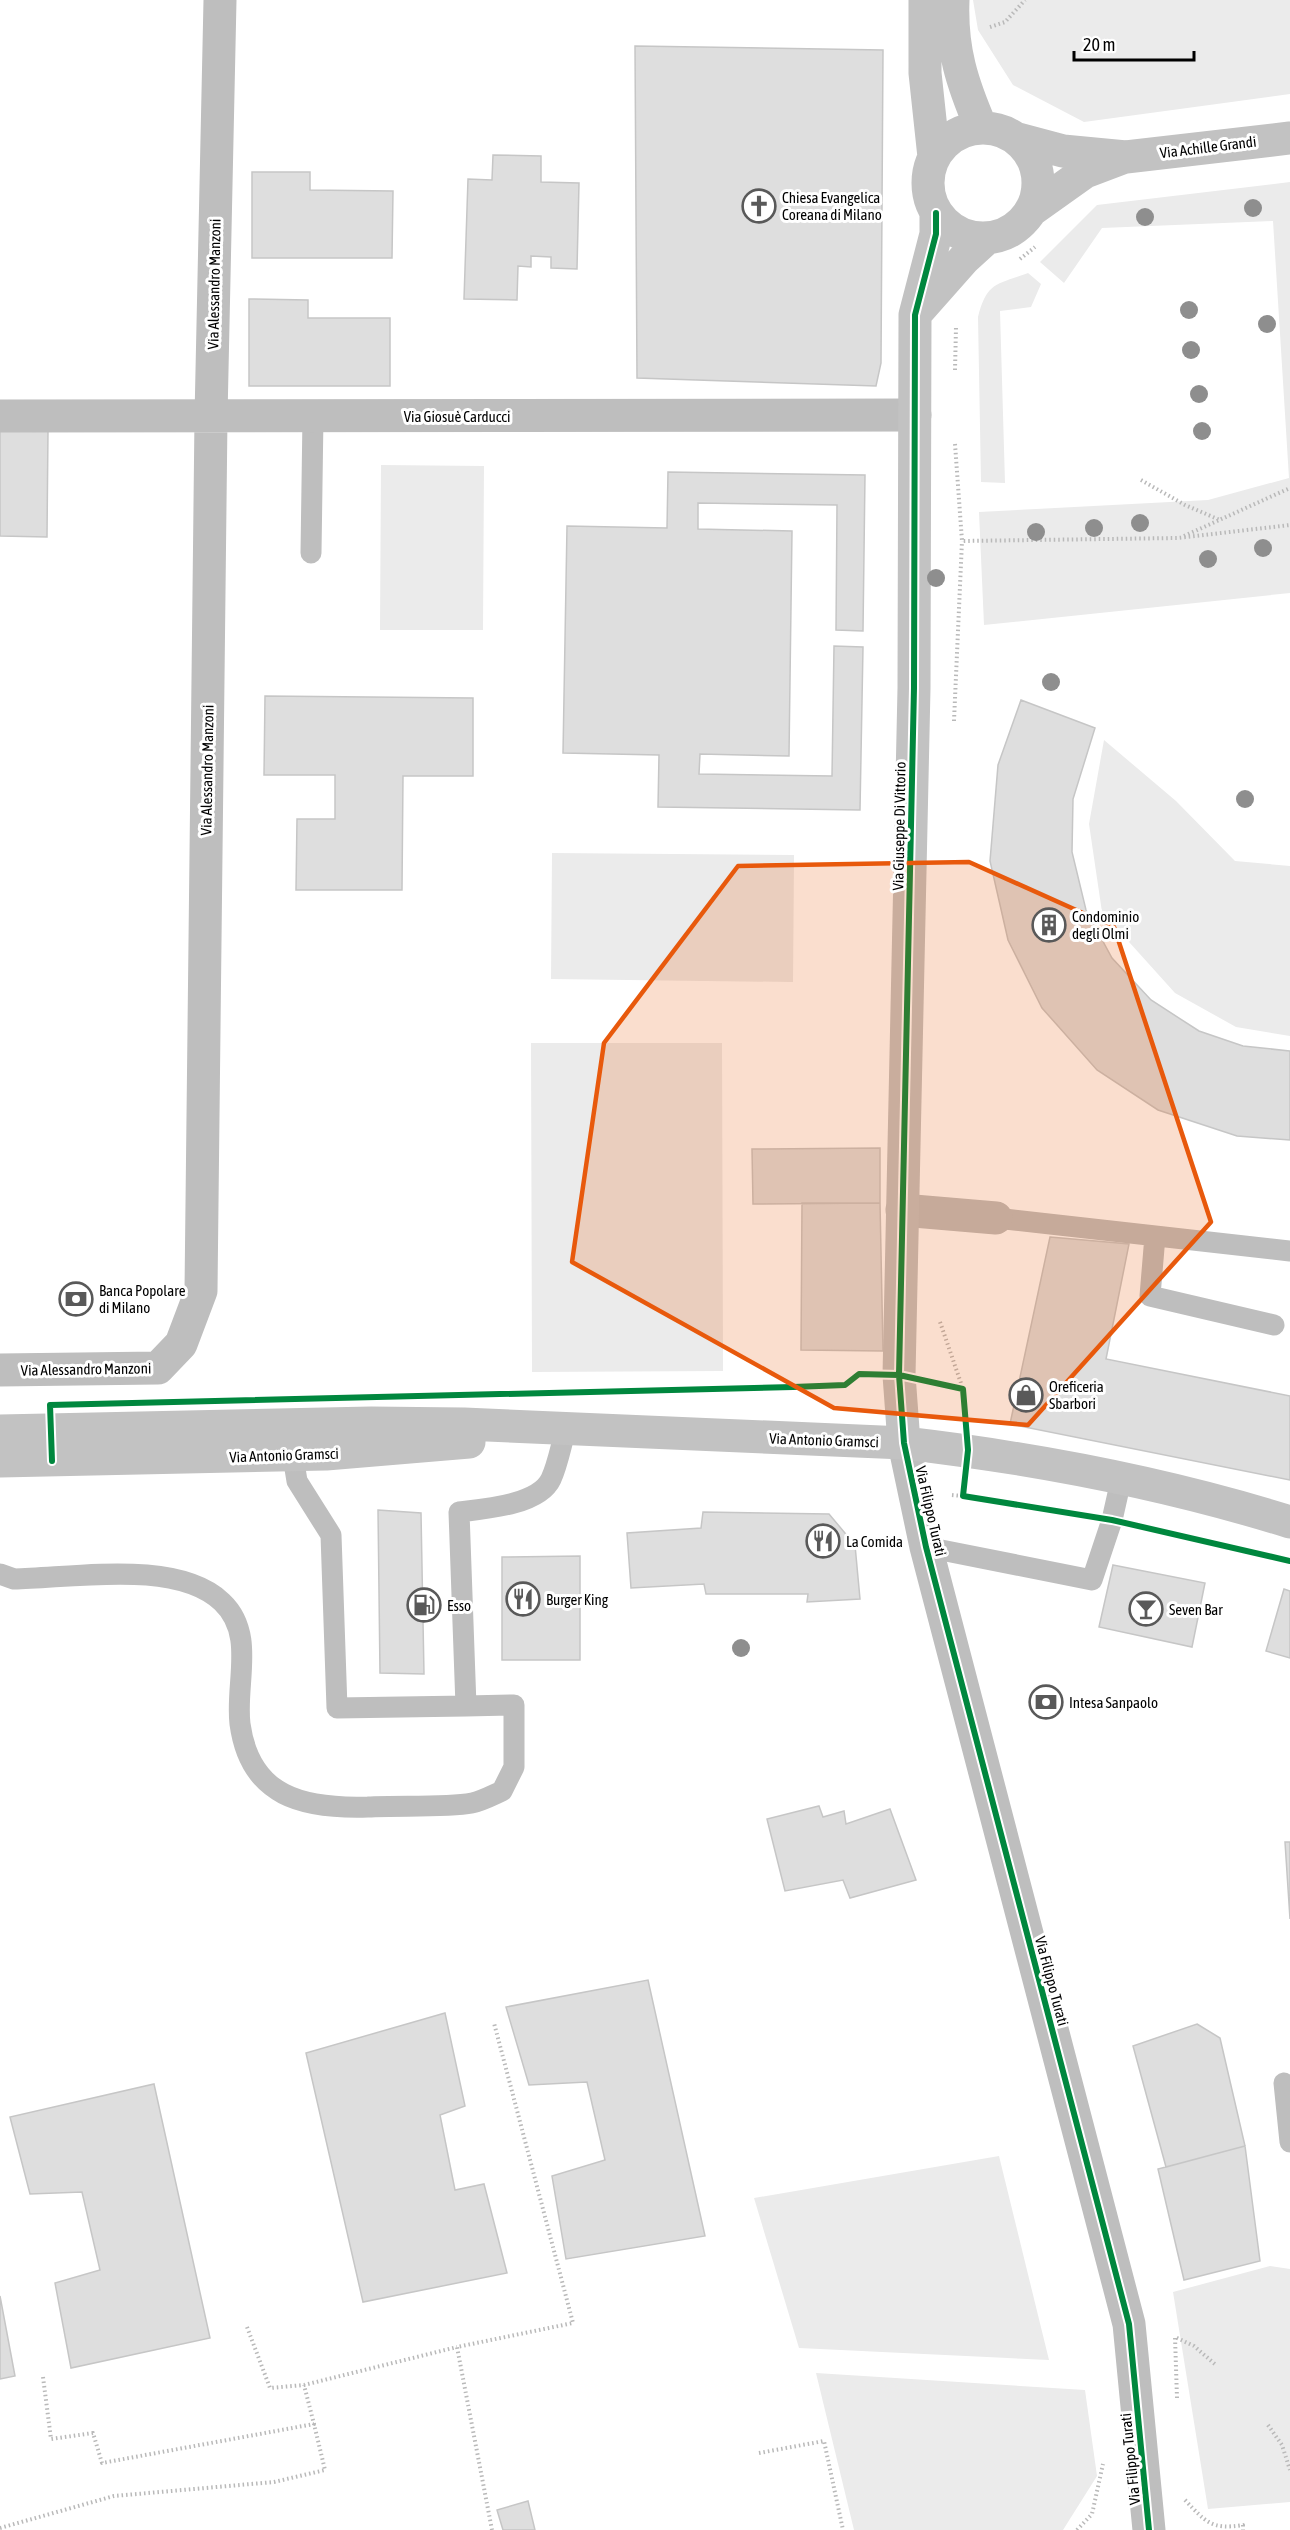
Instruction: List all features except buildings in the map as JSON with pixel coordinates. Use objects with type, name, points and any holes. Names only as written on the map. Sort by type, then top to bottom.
[{"type":"street","name":"Via Alessandro Manzoni","points":[[0,1370],[158,1368],[181,1344],[190,1328],[201,1291],[211,417],[220,0]]},
{"type":"street","points":[[925,0],[925,73],[933,157],[928,176],[928,195],[936,213],[949,227],[967,237],[986,239],[1012,231],[1021,224],[1033,208],[1039,190],[1038,171],[1030,152],[1018,139],[1000,130],[981,127],[954,136],[933,157]]},
{"type":"street","points":[[953,0],[951,32],[962,82],[981,127]]},
{"type":"street","name":"Via Achille Grandi","points":[[1018,139],[1062,151],[1126,157],[1290,138]]},
{"type":"street","name":"Via Achille Grandi","points":[[1033,208],[1085,172],[1126,157]]},
{"type":"street","name":"Via Giuseppe Di Vittorio","points":[[904,1443],[899,1376],[914,688],[915,315],[936,234],[936,213]]},
{"type":"street","points":[[915,315],[964,259],[986,239]]},
{"type":"street","name":"Via Giosuè Carducci","points":[[0,416],[915,415]]},
{"type":"street","points":[[902,1210],[996,1218]]},
{"type":"street","name":"Via Antonio Gramsci","points":[[0,1461],[291,1440],[464,1424],[904,1443],[968,1450],[1121,1480],[1243,1507],[1290,1522]]},
{"type":"street","name":"Via Antonio Gramsci","points":[[0,1431],[291,1440]]},
{"type":"street","name":"Via Filippo Turati","points":[[904,1443],[926,1547],[1129,2324],[1149,2530]]},
{"type":"lane","points":[[310,553],[313,416]]},
{"type":"lane","points":[[996,1218],[1290,1251]]},
{"type":"lane","points":[[1155,1236],[1150,1296],[1274,1325]]},
{"type":"lane","points":[[466,1706],[459,1512],[506,1506],[542,1491],[550,1481],[566,1429]]},
{"type":"lane","points":[[0,1574],[14,1579],[143,1573],[192,1585],[222,1601],[239,1623],[242,1663],[240,1724],[256,1773],[291,1799],[337,1808],[472,1803],[502,1791],[514,1767],[514,1705],[337,1708],[331,1535],[297,1481],[291,1440]]},
{"type":"lane","points":[[926,1547],[1092,1580],[1112,1521],[1121,1480]]},
{"type":"lane","points":[[1284,2083],[1290,2142]]},
{"type":"path","points":[[987,27],[1005,22],[1025,0]]},
{"type":"path","points":[[1017,261],[1037,244]]},
{"type":"path","points":[[955,381],[956,322]]},
{"type":"path","points":[[954,434],[962,541],[1178,538],[1290,525]]},
{"type":"path","points":[[1141,480],[1185,505],[1220,520]]},
{"type":"path","points":[[1178,538],[1290,488]]},
{"type":"path","points":[[899,1376],[963,1389],[968,1450],[963,1496],[975,1498]]},
{"type":"path","points":[[247,2327],[270,2388],[304,2385],[457,2347],[573,2323],[494,2023]]},
{"type":"path","points":[[1177,2409],[1175,2337],[1194,2346],[1217,2366]]},
{"type":"path","points":[[457,2347],[492,2530]]},
{"type":"path","points":[[43,2377],[51,2439],[93,2433],[102,2463],[314,2424]]},
{"type":"path","points":[[0,2528],[114,2496],[274,2482],[325,2470],[304,2385]]},
{"type":"path","points":[[1268,2425],[1282,2445],[1290,2470]]},
{"type":"path","points":[[759,2453],[824,2440],[843,2530]]},
{"type":"highlighted area","points":[[969,862],[1114,927],[1211,1222],[1028,1425],[834,1408],[572,1262],[604,1043],[738,866]]},
{"type":"shaded area","points":[[973,0],[1290,0],[1290,94],[1084,122],[1013,85],[978,30]]},
{"type":"shaded area","points":[[1290,182],[1290,593],[984,625],[979,512],[1208,500],[1289,478],[1273,221],[1102,228],[1064,283],[1040,262],[1097,205]]},
{"type":"shaded area","points":[[1028,273],[1041,284],[1031,307],[1000,311],[1005,483],[981,482],[978,317],[985,297],[994,286]]},
{"type":"shaded area","points":[[381,465],[484,466],[483,630],[380,630]]},
{"type":"shaded area","points":[[1104,740],[1176,801],[1235,861],[1290,866],[1290,1036],[1236,1027],[1175,993],[1102,912],[1089,824]]},
{"type":"shaded area","points":[[552,853],[794,855],[793,982],[551,979]]},
{"type":"shaded area","points":[[531,1043],[722,1043],[723,1371],[532,1372]]},
{"type":"shaded area","points":[[999,2156],[1049,2360],[799,2348],[754,2198]]},
{"type":"shaded area","points":[[1270,2266],[1290,2269],[1290,2502],[1208,2509],[1173,2292]]},
{"type":"shaded area","points":[[816,2373],[1085,2390],[1097,2476],[1063,2530],[854,2530]]},
{"type":"cycle path","points":[[936,213],[936,234],[915,315],[914,688],[899,1375],[904,1443],[926,1547],[1129,2324],[1149,2530]]},
{"type":"cycle path","points":[[52,1461],[50,1405],[793,1387],[845,1385],[859,1374],[899,1375],[963,1389],[968,1450],[963,1496],[1112,1520],[1290,1561]]},
{"type":"place","name":"Chiesa Evangelica Coreana di Milano","points":[[759,206]]},
{"type":"place","name":"Condominio degli Olmi","points":[[1049,925]]},
{"type":"place","name":"Banca Popolare di Milano","points":[[76,1299]]},
{"type":"place","name":"Oreficeria Sbarbori","points":[[1026,1395]]},
{"type":"place","name":"La Comida","points":[[823,1541]]},
{"type":"place","name":"Burger King","points":[[523,1599]]},
{"type":"place","name":"Esso","points":[[424,1605]]},
{"type":"place","name":"Seven Bar","points":[[1146,1609]]},
{"type":"place","name":"Intesa Sanpaolo","points":[[1046,1702]]}]
